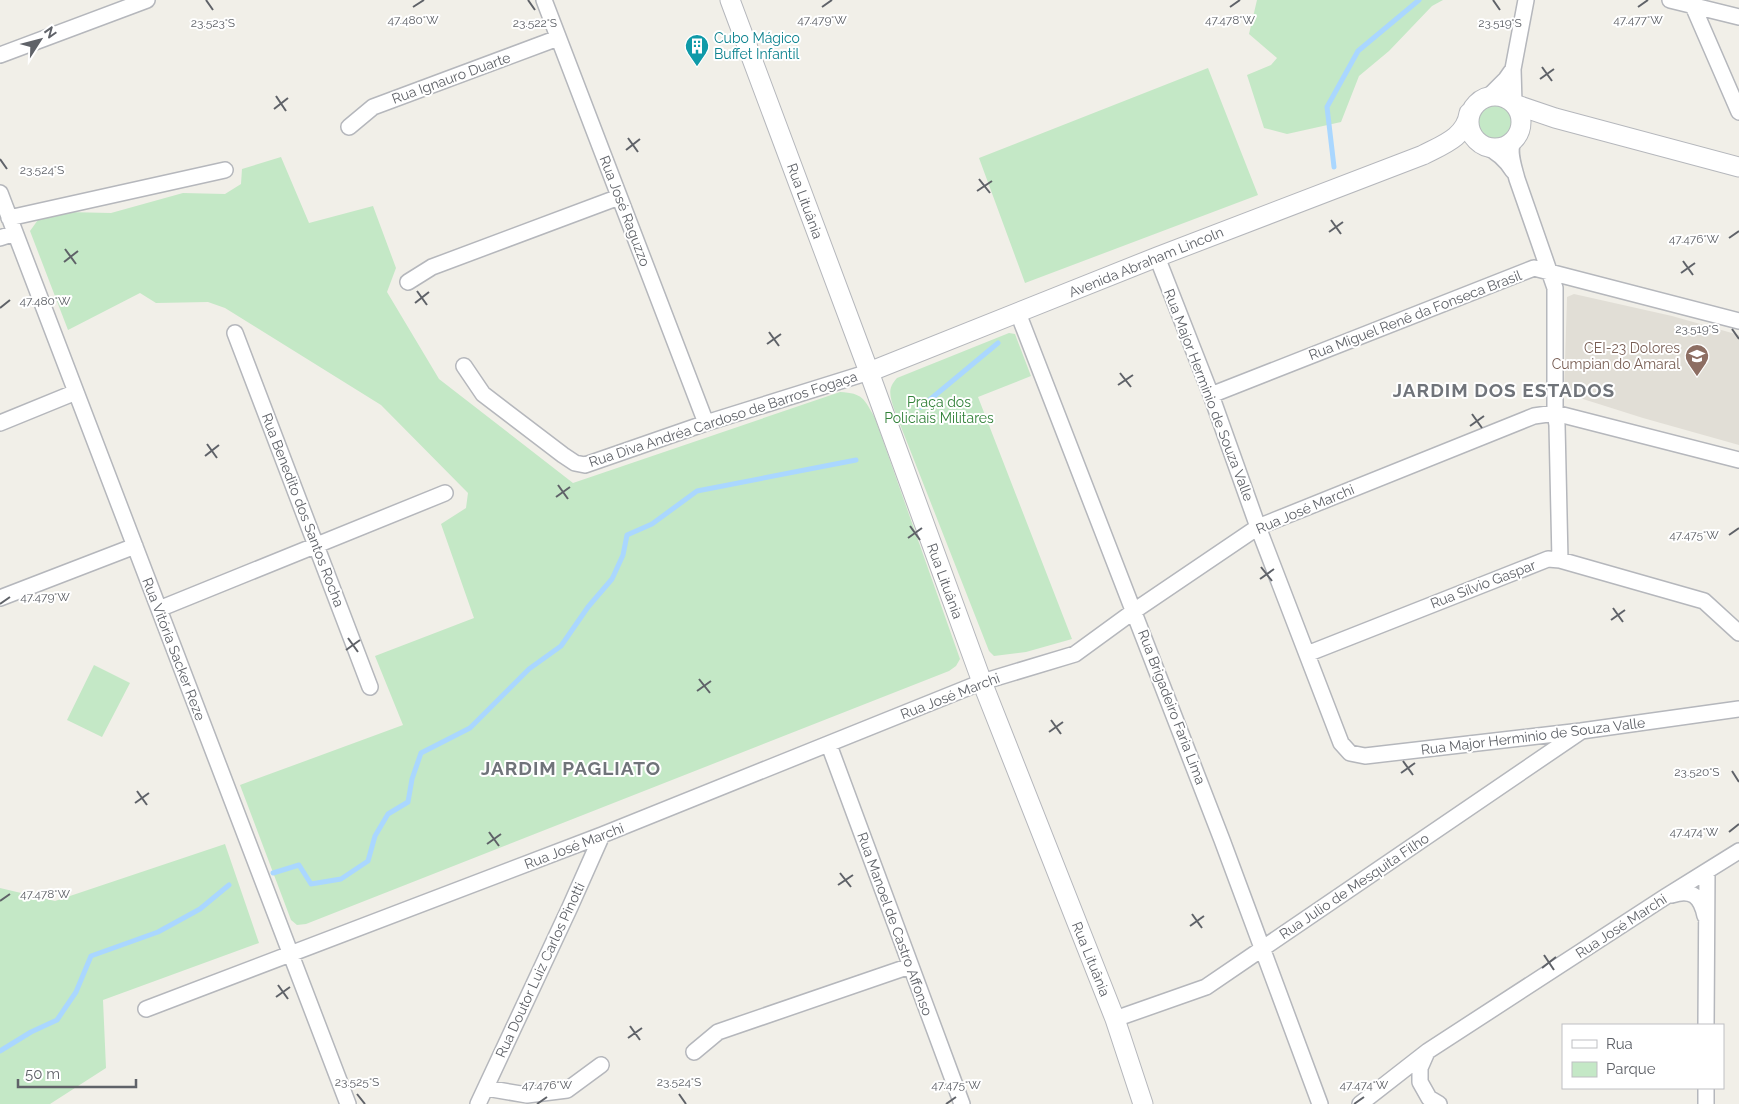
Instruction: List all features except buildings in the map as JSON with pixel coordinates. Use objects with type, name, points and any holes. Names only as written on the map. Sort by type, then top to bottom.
[{"type":"street","points":[[0,55],[147,0]]},
{"type":"street","name":"Rua José Raguzzo","points":[[544,0],[706,423]]},
{"type":"street","name":"Rua Lituânia","points":[[730,0],[982,682],[1115,1019],[1143,1104]]},
{"type":"street","points":[[1526,0],[1513,69],[1514,104],[1520,114],[1521,125],[1511,150],[1517,179],[1555,288],[1554,413],[1557,425],[1560,560]]},
{"type":"street","points":[[1670,0],[1739,17]]},
{"type":"street","points":[[1693,6],[1739,112]]},
{"type":"street","name":"Rua Ignauro Duarte","points":[[350,127],[374,107],[558,38]]},
{"type":"street","points":[[1513,69],[1489,96],[1480,100],[1474,106],[1469,118],[1470,132],[1474,138],[1497,152],[1517,179]]},
{"type":"street","points":[[1489,96],[1498,96],[1514,104],[1555,118],[1739,166]]},
{"type":"street","name":"Avenida Abraham Lincoln","points":[[869,372],[1157,257],[1423,155],[1452,140],[1469,118]]},
{"type":"street","points":[[1485,146],[1494,148],[1504,147],[1530,123],[1555,118]]},
{"type":"street","name":"Avenida Abraham Lincoln","points":[[1423,155],[1468,144],[1485,146]]},
{"type":"street","points":[[9,218],[225,170]]},
{"type":"street","name":"Rua Vitória Sacker Reze","points":[[0,193],[348,1104]]},
{"type":"street","points":[[408,282],[432,267],[619,197]]},
{"type":"street","points":[[0,238],[15,232]]},
{"type":"street","name":"Rua Major Herminio de Souza Valle","points":[[1157,257],[1211,395],[1258,527],[1341,743],[1350,753],[1365,756],[1581,731],[1739,709]]},
{"type":"street","name":"Rua Miguel Renê da Fonseca Brasil","points":[[1211,395],[1534,268],[1551,274],[1739,321]]},
{"type":"street","name":"Rua Brigadeiro Faria Lima","points":[[1018,313],[1134,610],[1320,1104]]},
{"type":"street","name":"Rua Benedito dos Santos Rocha","points":[[235,333],[370,687]]},
{"type":"street","name":"Rua Diva Andréa Cardoso de Barros Fogaça","points":[[464,366],[483,394],[562,455],[575,463],[585,465],[706,423],[869,372]]},
{"type":"street","points":[[0,423],[76,392]]},
{"type":"street","name":"Rua José Marchi","points":[[146,1009],[602,835],[982,682],[1075,654],[1134,610],[1258,527],[1534,416],[1554,413],[1739,460]]},
{"type":"street","points":[[159,609],[445,493]]},
{"type":"street","points":[[0,598],[135,546]]},
{"type":"street","name":"Rua Sílvio Gaspar","points":[[1307,654],[1548,559],[1560,560],[1704,601],[1739,633]]},
{"type":"street","name":"Rua Julio de Mesquita Filho","points":[[1115,1019],[1206,987],[1581,731]]},
{"type":"street","points":[[1516,738],[1523,741],[1529,748],[1532,758],[1530,766]]},
{"type":"street","name":"Rua Manoel de Castro Affonso","points":[[829,745],[962,1104]]},
{"type":"street","name":"Rua Doutor Luiz Carlos Pinotti","points":[[478,1104],[602,835]]},
{"type":"street","name":"Rua José Marchi","points":[[1360,1104],[1428,1051],[1664,897],[1739,851]]},
{"type":"street","points":[[1706,1024],[1707,871]]},
{"type":"street","points":[[1664,897],[1681,892],[1690,893],[1699,899],[1707,922]]},
{"type":"street","points":[[694,1052],[718,1032],[910,966]]},
{"type":"street","points":[[1428,1051],[1420,1068],[1420,1082],[1429,1098],[1439,1104]]},
{"type":"street","points":[[486,1088],[527,1095],[567,1090],[601,1065]]},
{"type":"street","points":[[1706,1089],[1706,1104]]},
{"type":"shaded area","points":[[1574,294],[1672,316],[1739,335],[1739,445],[1564,393],[1567,297]]},
{"type":"green space","points":[[1257,0],[1443,0],[1432,6],[1389,51],[1359,76],[1341,122],[1287,134],[1264,128],[1247,75],[1271,65],[1277,58],[1249,34]]},
{"type":"green space","points":[[1208,68],[1258,195],[1025,283],[979,158]]},
{"type":"green space","points":[[1495,104],[1502,105],[1508,109],[1512,115],[1512,129],[1508,135],[1502,139],[1495,140],[1488,139],[1482,135],[1478,129],[1477,122],[1478,115],[1482,109],[1488,105]]},
{"type":"green space","points":[[281,157],[309,223],[373,206],[396,268],[387,292],[439,379],[573,483],[840,392],[854,394],[862,398],[875,418],[960,659],[956,666],[949,671],[306,924],[297,925],[291,920],[240,785],[403,725],[375,656],[474,618],[441,524],[466,508],[468,493],[381,405],[225,308],[208,302],[156,303],[140,293],[68,330],[30,231],[40,217],[66,212],[111,213],[183,193],[225,194],[241,184],[242,169]]},
{"type":"green space","name":"Praça dos Policiais Militares","points":[[1009,333],[1015,334],[1031,376],[978,397],[1072,639],[1026,652],[994,656],[989,651],[894,409],[890,392],[897,378]]},
{"type":"green space","points":[[94,665],[130,683],[102,737],[67,720]]},
{"type":"green space","points":[[225,844],[259,943],[103,1000],[106,1068],[50,1104],[0,1104],[0,888],[55,901]]},
{"type":"waterway","points":[[1334,167],[1327,107],[1358,51],[1419,0]]},
{"type":"waterway","points":[[921,407],[998,343]]},
{"type":"waterway","points":[[273,873],[299,865],[311,884],[341,879],[368,861],[375,836],[388,814],[408,802],[412,779],[421,753],[470,728],[529,669],[561,646],[588,607],[612,579],[623,555],[627,535],[652,524],[697,491],[856,460]]},
{"type":"waterway","points":[[0,1051],[31,1032],[57,1020],[76,992],[91,956],[158,932],[200,909],[229,885]]},
{"type":"place","name":"Cubo Mágico Buffet Infantil","points":[[697,67]]},
{"type":"place","name":"CEI-23 Dolores Cumpian do Amaral","points":[[1697,377]]},
{"type":"district","name":"JARDIM DOS ESTADOS","points":[[1504,390]]},
{"type":"district","name":"JARDIM PAGLIATO","points":[[571,768]]}]
